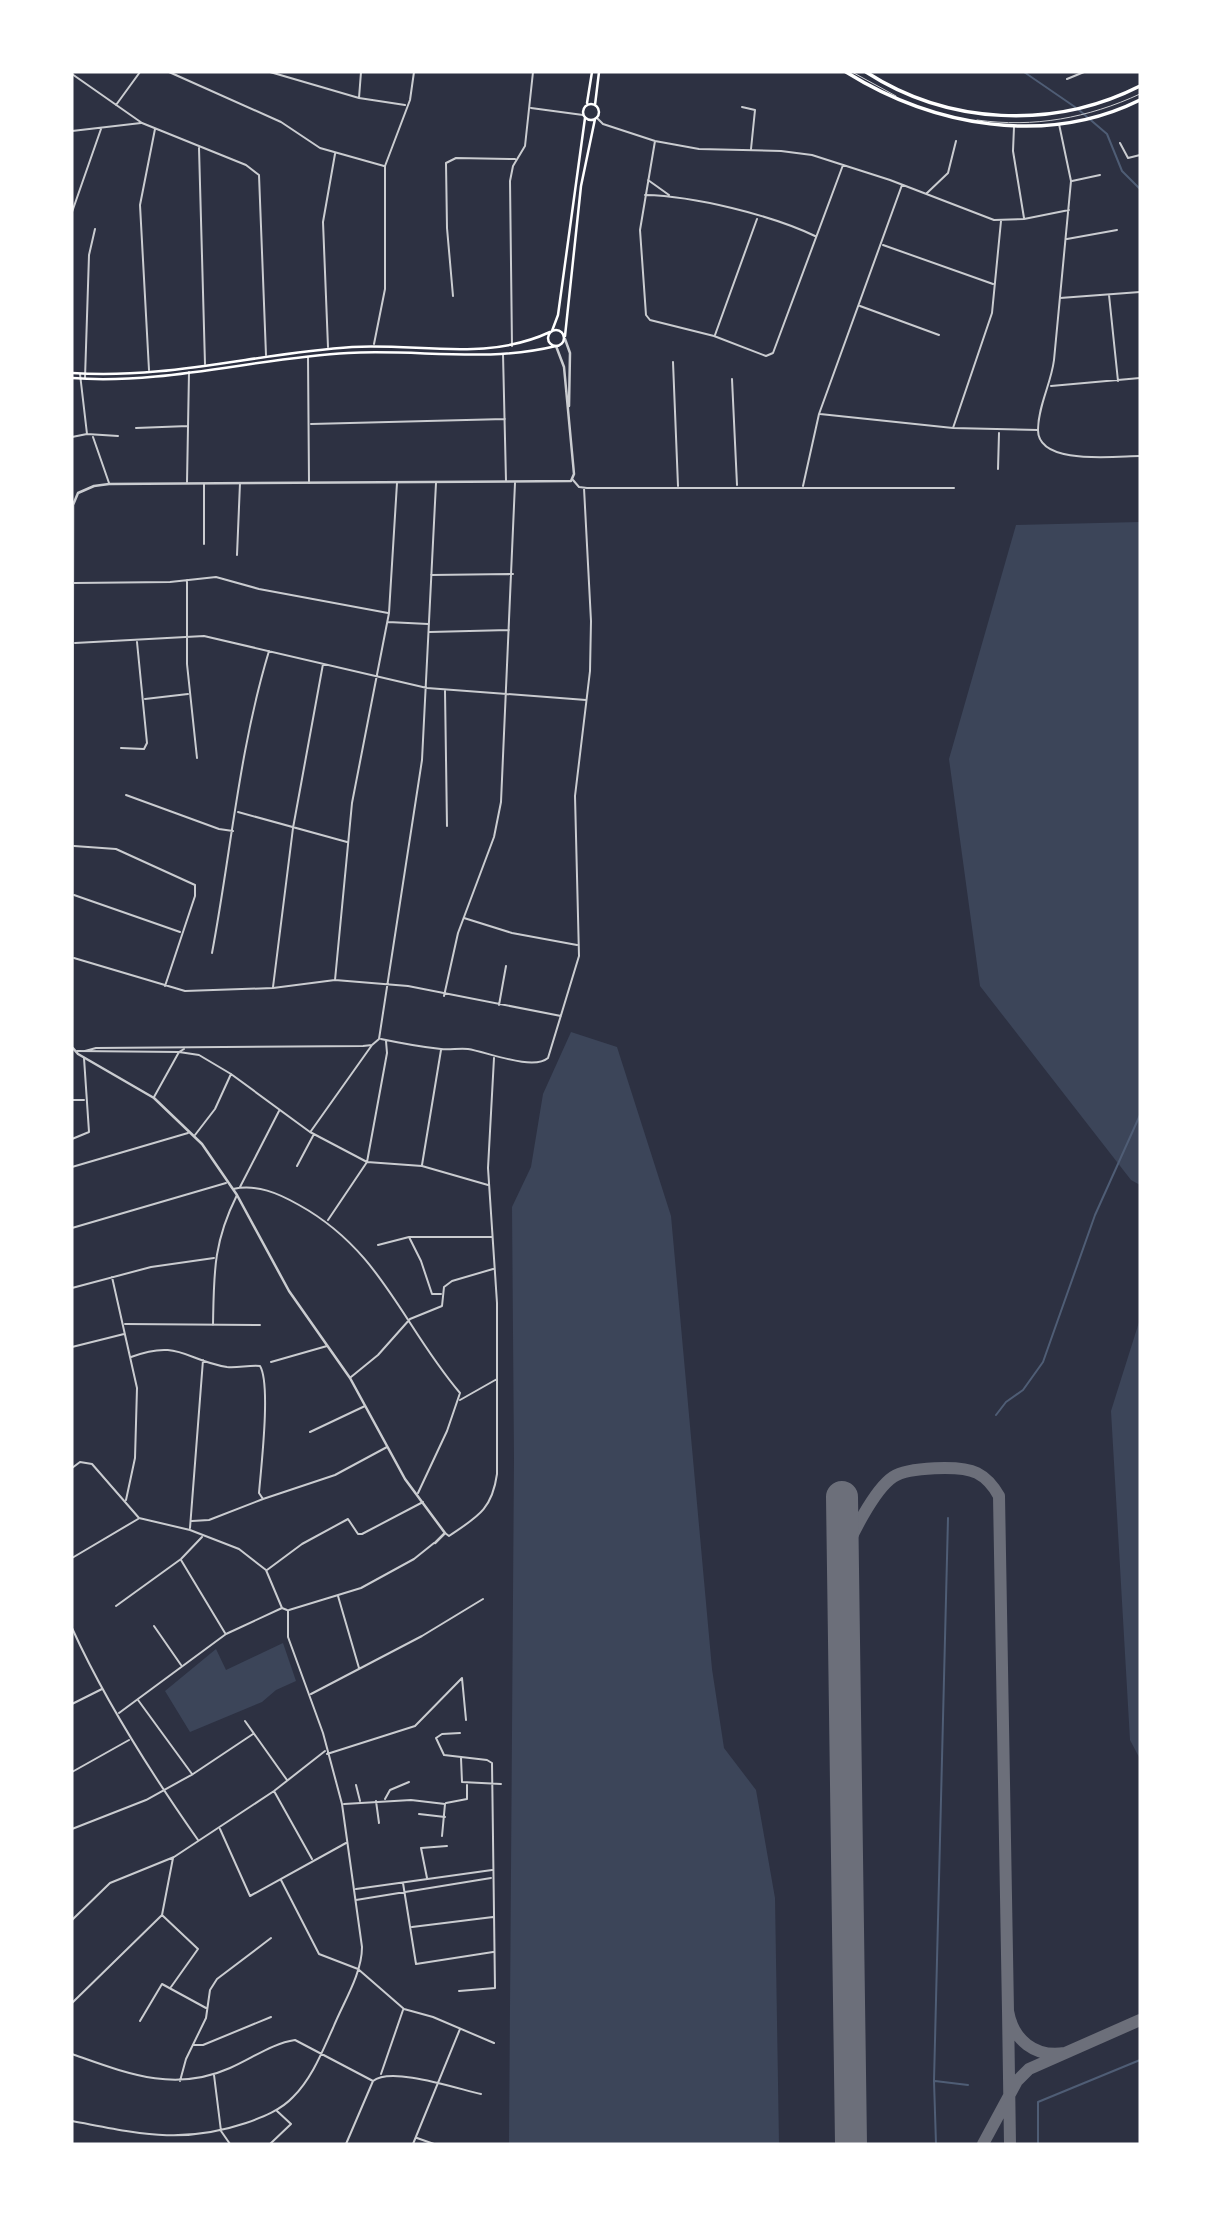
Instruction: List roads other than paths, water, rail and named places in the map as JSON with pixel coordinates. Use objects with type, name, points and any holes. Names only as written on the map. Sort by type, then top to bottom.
[{"type":"highway","points":[[846,72],[902,102],[939,116],[1014,126],[1058,123],[1140,100]]},
{"type":"highway","points":[[866,72],[924,100],[977,114],[1012,117],[1084,108],[1140,86]]},
{"type":"main road","points":[[556,346],[549,341],[559,311],[592,72]]},
{"type":"main road","points":[[72,375],[189,372],[308,357],[380,353],[503,354],[556,346],[565,337],[581,186],[599,112],[596,105],[599,72]]},
{"type":"main road","points":[[587,104],[596,105]]},
{"type":"main road","points":[[584,116],[596,118]]},
{"type":"main road","points":[[72,375],[80,379],[85,376],[266,355],[373,346],[454,351],[512,346],[559,330],[565,337]]},
{"type":"main road","points":[[380,346],[380,353]]},
{"type":"main road","points":[[212,369],[213,363]]},
{"type":"street","points":[[115,106],[140,72]]},
{"type":"street","points":[[169,72],[270,116],[313,145],[385,166]]},
{"type":"street","points":[[270,72],[359,98],[407,105]]},
{"type":"street","points":[[359,98],[360,72]]},
{"type":"street","points":[[373,346],[385,289],[385,166],[407,105],[414,72]]},
{"type":"street","points":[[512,346],[510,181],[516,160],[525,146],[533,72]]},
{"type":"street","points":[[1067,79],[1084,72]]},
{"type":"street","points":[[72,74],[142,123],[246,165],[257,172],[261,179],[266,355]]},
{"type":"street","points":[[742,107],[755,110],[751,150]]},
{"type":"street","points":[[530,108],[584,116]]},
{"type":"street","points":[[596,118],[603,124],[655,141],[699,149],[812,155],[1001,220],[1024,219],[1069,210]]},
{"type":"street","points":[[72,131],[142,123]]},
{"type":"street","points":[[1058,123],[1071,181],[1050,386],[1044,397],[1038,430],[1042,442],[1054,453],[1140,456]]},
{"type":"street","points":[[1014,126],[1013,151],[1024,219]]},
{"type":"street","points":[[149,370],[140,205],[155,128]]},
{"type":"street","points":[[72,212],[101,129]]},
{"type":"street","points":[[655,141],[640,230],[646,315],[655,322],[714,336],[770,356],[843,166]]},
{"type":"street","points":[[926,194],[948,173],[956,141]]},
{"type":"street","points":[[1120,144],[1128,158],[1133,159],[1140,155]]},
{"type":"street","points":[[199,147],[205,364]]},
{"type":"street","points":[[328,350],[323,222],[335,153]]},
{"type":"street","points":[[453,296],[447,228],[446,163],[456,158],[502,157],[516,160]]},
{"type":"street","points":[[1071,181],[1100,176]]},
{"type":"street","points":[[647,180],[670,195]]},
{"type":"street","points":[[803,486],[819,414],[902,184]]},
{"type":"street","points":[[644,195],[670,195],[786,222],[816,236]]},
{"type":"street","points":[[714,336],[757,217]]},
{"type":"street","points":[[953,428],[989,326],[1001,220]]},
{"type":"street","points":[[85,376],[89,255],[95,229]]},
{"type":"street","points":[[1066,239],[1117,230]]},
{"type":"street","points":[[881,244],[994,285]]},
{"type":"street","points":[[1059,298],[1140,292]]},
{"type":"street","points":[[1109,295],[1119,382]]},
{"type":"street","points":[[859,305],[939,335]]},
{"type":"street","points":[[565,337],[569,353],[568,410]]},
{"type":"street","points":[[556,346],[564,367],[573,479]]},
{"type":"street","points":[[503,354],[506,482]]},
{"type":"street","points":[[308,357],[311,424],[309,484]]},
{"type":"street","points":[[673,362],[678,488]]},
{"type":"street","points":[[187,483],[189,372]]},
{"type":"street","points":[[80,373],[87,434]]},
{"type":"street","points":[[1050,386],[1119,382],[1140,378]]},
{"type":"street","points":[[732,379],[737,486]]},
{"type":"street","points":[[819,414],[999,432],[1038,430]]},
{"type":"street","points":[[311,424],[505,419]]},
{"type":"street","points":[[136,428],[188,426]]},
{"type":"street","points":[[998,469],[999,432]]},
{"type":"street","points":[[72,437],[87,434],[93,437],[118,436]]},
{"type":"street","points":[[93,437],[109,484]]},
{"type":"street","points":[[494,1057],[489,1186],[497,1303],[494,1493],[478,1516],[449,1536],[405,1479],[350,1377],[289,1291],[237,1195],[194,1135],[154,1098],[74,1051],[74,497],[87,488],[109,484],[515,482],[573,479],[584,488],[954,488]]},
{"type":"street","points":[[310,1132],[379,1039],[422,760],[436,482]]},
{"type":"street","points":[[444,996],[463,918],[483,870],[501,802],[515,482]]},
{"type":"street","points":[[204,483],[204,544]]},
{"type":"street","points":[[237,555],[240,483]]},
{"type":"street","points":[[335,980],[352,803],[388,622],[397,483]]},
{"type":"street","points":[[379,1039],[442,1049],[475,1050],[494,1057],[545,1062],[576,968],[579,945],[575,796],[586,700],[591,621],[584,488]]},
{"type":"street","points":[[430,575],[513,574]]},
{"type":"street","points":[[74,583],[170,582],[216,577],[259,589],[389,613]]},
{"type":"street","points":[[187,579],[190,694],[197,758]]},
{"type":"street","points":[[388,622],[429,624]]},
{"type":"street","points":[[429,632],[510,630]]},
{"type":"street","points":[[74,643],[211,637],[378,674],[427,688],[586,700]]},
{"type":"street","points":[[121,748],[146,747],[137,641]]},
{"type":"street","points":[[212,953],[237,812],[244,746],[269,650]]},
{"type":"street","points":[[273,988],[293,828],[324,662]]},
{"type":"street","points":[[445,690],[447,826]]},
{"type":"street","points":[[144,699],[190,694]]},
{"type":"street","points":[[125,794],[219,830],[234,831]]},
{"type":"street","points":[[237,812],[347,842]]},
{"type":"street","points":[[74,846],[116,849],[193,882],[195,896],[165,986]]},
{"type":"street","points":[[73,898],[181,933]]},
{"type":"street","points":[[463,918],[512,933],[579,945]]},
{"type":"street","points":[[74,958],[185,992],[273,988],[335,980],[408,986],[444,996],[561,1017]]},
{"type":"street","points":[[499,1006],[506,966]]},
{"type":"street","points":[[328,1220],[366,1162],[387,1053],[386,1040]]},
{"type":"street","points":[[74,1051],[372,1045]]},
{"type":"street","points":[[85,1051],[96,1048],[198,1055],[231,1074],[310,1132],[366,1162],[422,1166],[489,1186]]},
{"type":"street","points":[[154,1098],[179,1052],[186,1048]]},
{"type":"street","points":[[422,1166],[442,1049]]},
{"type":"street","points":[[72,1139],[89,1132],[85,1100],[85,1058]]},
{"type":"street","points":[[194,1135],[215,1109],[231,1074]]},
{"type":"street","points":[[72,1100],[85,1100]]},
{"type":"street","points":[[239,1188],[279,1110]]},
{"type":"street","points":[[72,1167],[190,1131]]},
{"type":"street","points":[[297,1166],[314,1134]]},
{"type":"street","points":[[72,1228],[226,1183]]},
{"type":"street","points":[[232,1189],[276,1192],[328,1220],[374,1266],[460,1393],[459,1401],[418,1493]]},
{"type":"street","points":[[213,1326],[214,1258],[224,1220],[237,1195]]},
{"type":"street","points":[[378,1244],[409,1237],[493,1237]]},
{"type":"street","points":[[409,1237],[421,1261],[432,1294],[442,1294]]},
{"type":"street","points":[[72,1287],[151,1267],[214,1258]]},
{"type":"street","points":[[350,1377],[378,1355],[410,1319],[442,1306],[442,1294],[452,1281],[493,1269]]},
{"type":"street","points":[[112,1277],[137,1388],[135,1446],[126,1501]]},
{"type":"street","points":[[123,1324],[260,1325]]},
{"type":"street","points":[[72,1347],[125,1334]]},
{"type":"street","points":[[271,1362],[327,1346]]},
{"type":"street","points":[[131,1357],[152,1349],[174,1349],[225,1366],[257,1366],[262,1369],[259,1493],[263,1499]]},
{"type":"street","points":[[190,1530],[203,1358]]},
{"type":"street","points":[[459,1401],[497,1379]]},
{"type":"street","points":[[310,1432],[365,1406]]},
{"type":"street","points":[[191,1521],[209,1520],[335,1475],[387,1446]]},
{"type":"street","points":[[72,1468],[80,1462],[92,1464],[139,1518],[190,1530],[239,1549],[266,1570],[282,1608],[288,1611],[338,1595],[394,1571],[445,1533]]},
{"type":"street","points":[[266,1570],[302,1544],[348,1519],[358,1534],[362,1534],[423,1502]]},
{"type":"street","points":[[72,1558],[139,1518]]},
{"type":"street","points":[[116,1606],[181,1559],[204,1535]]},
{"type":"street","points":[[181,1559],[226,1634]]},
{"type":"street","points":[[338,1595],[360,1669]]},
{"type":"street","points":[[310,1694],[360,1669],[483,1599]]},
{"type":"street","points":[[118,1714],[226,1634],[282,1608]]},
{"type":"street","points":[[72,2121],[144,2134],[184,2137],[221,2131],[276,2110],[292,2099],[314,2071],[358,1969],[362,1947],[342,1804],[310,1694],[288,1637],[288,1611]]},
{"type":"street","points":[[154,1626],[181,1665]]},
{"type":"street","points":[[72,1628],[130,1739],[162,1791],[199,1841]]},
{"type":"street","points":[[72,1639],[76,1637]]},
{"type":"street","points":[[72,1920],[110,1883],[174,1857],[274,1791],[327,1752],[415,1726],[462,1678],[467,1720]]},
{"type":"street","points":[[72,1704],[104,1688]]},
{"type":"street","points":[[138,1700],[193,1774]]},
{"type":"street","points":[[245,1721],[288,1781]]},
{"type":"street","points":[[72,1829],[90,1819],[119,1813],[162,1791],[253,1734]]},
{"type":"street","points":[[459,1991],[495,1987],[490,1760],[444,1755],[436,1738],[442,1734],[460,1734]]},
{"type":"street","points":[[72,1772],[130,1739]]},
{"type":"street","points":[[461,1757],[461,1780],[467,1783],[500,1784]]},
{"type":"street","points":[[385,1800],[390,1790],[409,1782]]},
{"type":"street","points":[[342,1804],[385,1800],[444,1804],[467,1799],[467,1783]]},
{"type":"street","points":[[356,1785],[360,1802]]},
{"type":"street","points":[[274,1791],[313,1860]]},
{"type":"street","points":[[376,1801],[379,1823]]},
{"type":"street","points":[[442,1836],[444,1804]]},
{"type":"street","points":[[419,1814],[445,1817]]},
{"type":"street","points":[[220,1828],[250,1896],[347,1842]]},
{"type":"street","points":[[427,1879],[422,1848],[447,1846]]},
{"type":"street","points":[[72,2003],[162,1915],[174,1857]]},
{"type":"street","points":[[355,1889],[492,1870]]},
{"type":"street","points":[[446,1877],[447,1885]]},
{"type":"street","points":[[356,1900],[492,1878]]},
{"type":"street","points":[[281,1880],[319,1954],[358,1969],[404,2009],[494,2043]]},
{"type":"street","points":[[403,1883],[416,1964],[494,1952]]},
{"type":"street","points":[[162,1915],[198,1949],[171,1987]]},
{"type":"street","points":[[411,1927],[493,1916]]},
{"type":"street","points":[[179,2082],[207,2009],[210,1990],[217,1979],[271,1938]]},
{"type":"street","points":[[139,2021],[159,1986],[171,1987],[207,2009]]},
{"type":"street","points":[[346,2144],[373,2081],[380,2076],[404,2009]]},
{"type":"street","points":[[193,2045],[203,2045],[271,2017]]},
{"type":"street","points":[[413,2144],[460,2029]]},
{"type":"street","points":[[72,2054],[138,2074],[179,2082],[214,2074],[289,2041],[300,2041],[373,2081]]},
{"type":"street","points":[[214,2074],[221,2131],[230,2144]]},
{"type":"street","points":[[380,2076],[410,2077],[481,2094]]},
{"type":"street","points":[[270,2144],[291,2124],[276,2110]]},
{"type":"street","points":[[416,2138],[434,2144]]},
{"type":"lane","points":[[852,72],[913,104],[956,117],[1015,123],[1079,118]]},
{"type":"lane","points":[[1092,115],[1140,94]]},
{"type":"waterway","points":[[1024,72],[1075,107]]},
{"type":"waterway","points":[[1079,110],[1107,134],[1122,171],[1140,189]]},
{"type":"waterway","points":[[996,1415],[1006,1402],[1023,1390],[1043,1362],[1095,1215],[1140,1115]]},
{"type":"waterway","points":[[936,2144],[934,2081],[948,1518]]},
{"type":"waterway","points":[[1038,2144],[1038,2102],[1140,2060]]},
{"type":"waterway","points":[[935,2081],[968,2085]]}]
